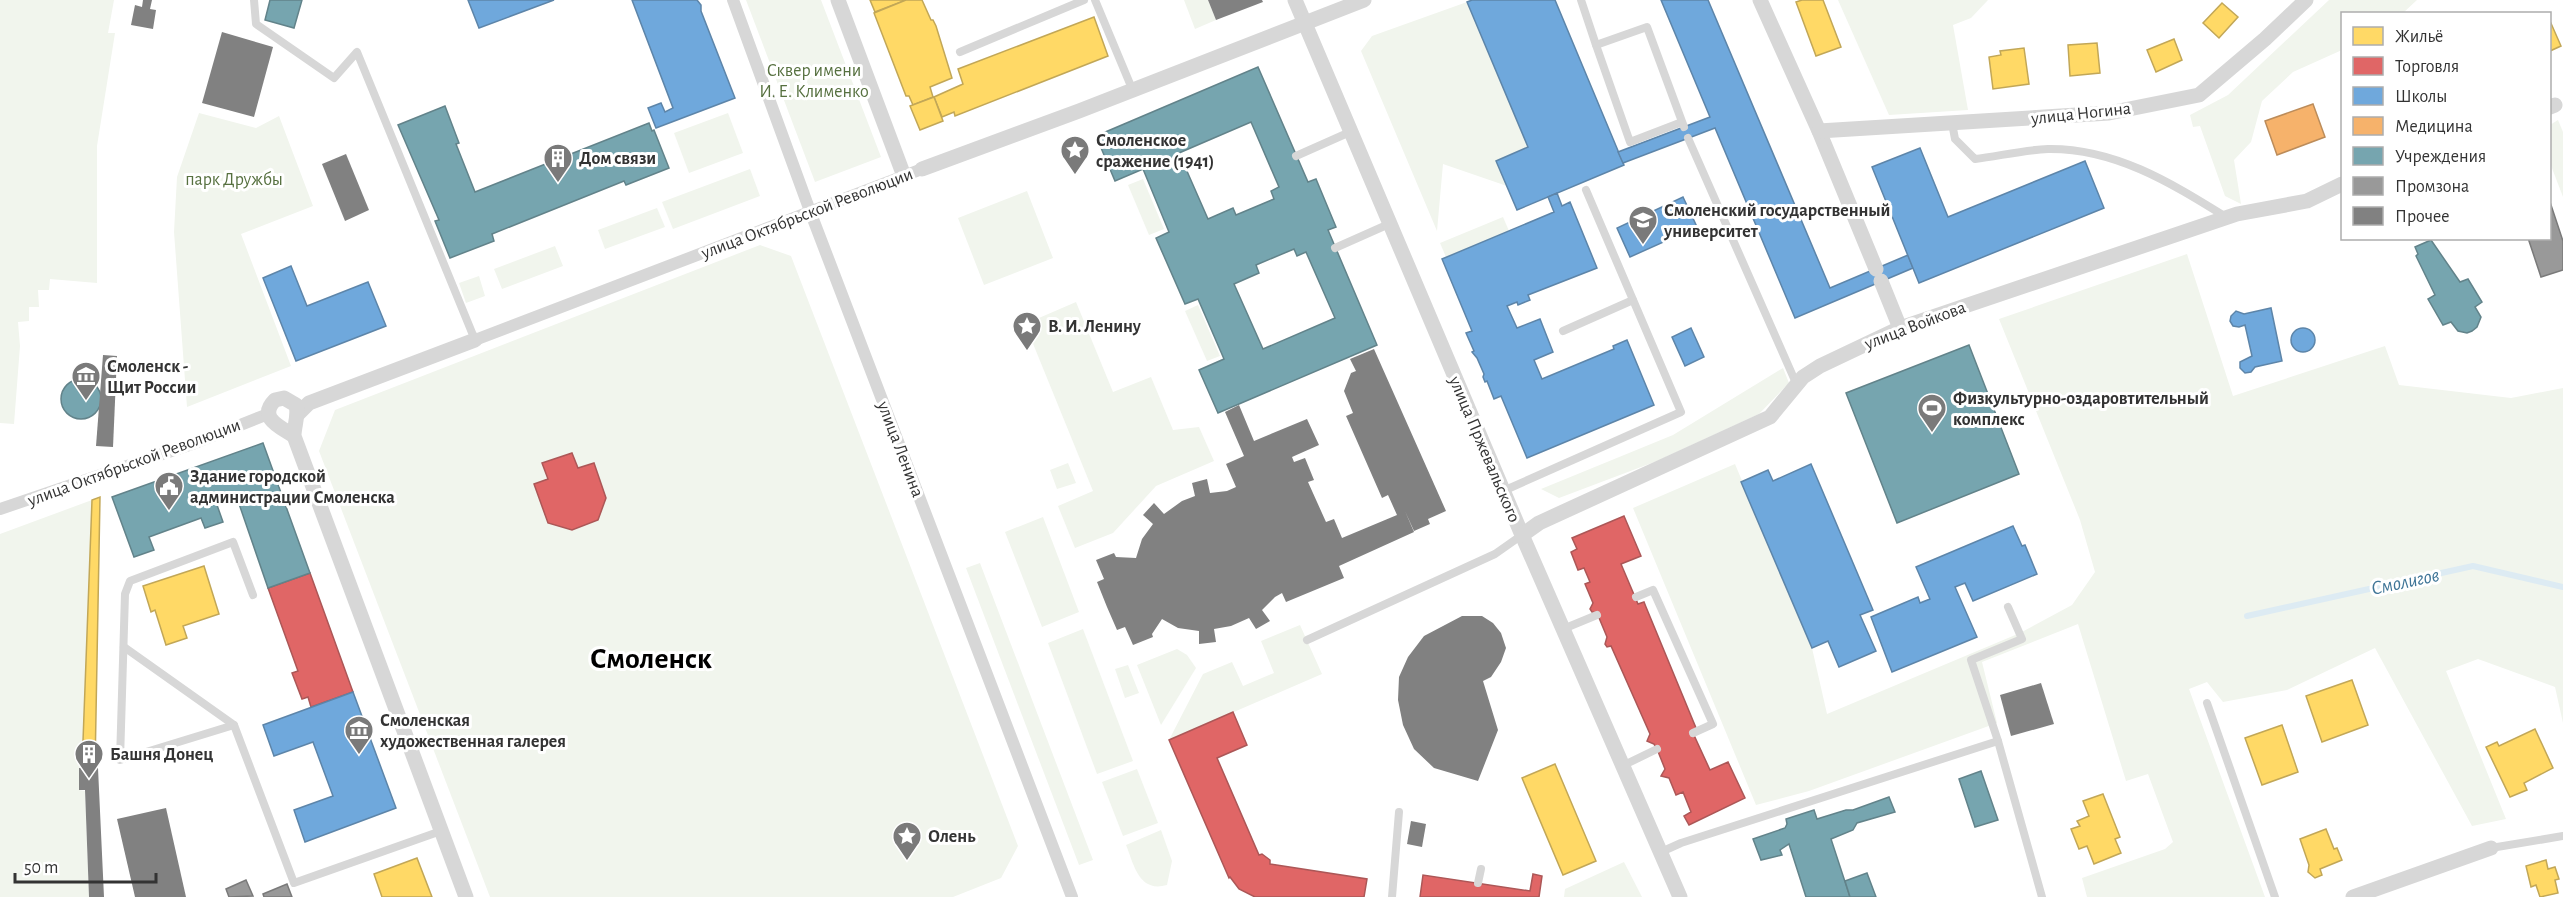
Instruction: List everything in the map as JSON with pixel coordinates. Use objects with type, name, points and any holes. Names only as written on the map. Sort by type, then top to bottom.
[{"type":"street","name":"улица Ленина","points":[[733,0],[810,211],[1072,897]]},
{"type":"street","points":[[838,0],[904,176]]},
{"type":"street","name":"улица Пржевальского","points":[[1295,0],[1522,536],[1680,897]]},
{"type":"street","points":[[1305,25],[1364,0]]},
{"type":"street","points":[[1760,0],[1819,131],[1900,327]]},
{"type":"street","name":"улица Ногина","points":[[1819,131],[2109,113],[2199,95],[2265,39],[2306,0]]},
{"type":"street","name":"улица Октябрьской Революции","points":[[295,408],[1305,25]]},
{"type":"street","name":"улица Войкова","points":[[1522,536],[1539,523],[1770,417],[1796,383],[1820,366],[1900,327],[2226,217],[2307,201],[2341,184]]},
{"type":"street","points":[[294,436],[272,423],[268,414],[275,400],[284,398],[295,408],[294,436],[466,897]]},
{"type":"street","name":"улица Октябрьской Революции","points":[[0,509],[195,443],[268,414]]},
{"type":"street","points":[[2353,897],[2491,848]]},
{"type":"lane","points":[[254,0],[256,24],[334,78],[357,52],[475,340]]},
{"type":"lane","points":[[960,52],[1084,0]]},
{"type":"lane","points":[[1095,0],[1132,91]]},
{"type":"lane","points":[[1581,0],[1596,45],[1630,142],[1683,124],[1647,27],[1596,45]]},
{"type":"lane","points":[[1952,123],[1954,139],[1975,159],[2048,149],[2104,155],[2157,176],[2226,217]]},
{"type":"lane","points":[[1296,156],[1350,132]]},
{"type":"lane","points":[[1688,138],[1796,383]]},
{"type":"lane","points":[[1503,490],[1681,412],[1586,190]]},
{"type":"lane","points":[[1335,248],[1389,224]]},
{"type":"lane","points":[[1563,331],[1633,300]]},
{"type":"lane","points":[[1307,640],[1496,554],[1522,536]]},
{"type":"lane","points":[[234,725],[120,760],[125,594],[130,581],[233,542],[253,595]]},
{"type":"lane","points":[[1636,597],[1653,590],[1713,724],[1693,733]]},
{"type":"lane","points":[[2008,607],[2022,639],[1971,660],[1998,741],[2042,897]]},
{"type":"lane","points":[[1563,629],[1597,615]]},
{"type":"lane","points":[[124,646],[234,725],[294,883],[441,831]]},
{"type":"lane","points":[[2207,703],[2275,897]]},
{"type":"lane","points":[[1661,852],[1782,810],[1998,741]]},
{"type":"lane","points":[[1624,765],[1657,750]]},
{"type":"lane","points":[[1392,897],[1399,812]]},
{"type":"lane","points":[[2491,848],[2563,836]]},
{"type":"lane","points":[[1478,883],[1481,868]]},
{"type":"green space","points":[[0,0],[114,0],[108,33],[115,33],[97,146],[97,283],[50,279],[49,290],[38,290],[39,307],[29,307],[29,321],[18,322],[20,346],[14,424],[0,423]]},
{"type":"green space","name":"Сквер имени И. Е. Клименко","points":[[746,0],[821,0],[881,157],[815,182]]},
{"type":"green space","points":[[1184,0],[1208,0],[1216,20],[1195,29]]},
{"type":"green space","points":[[1838,0],[1988,0],[1971,18],[1953,25],[1968,110],[1889,115]]},
{"type":"green space","points":[[2329,0],[2417,0],[2404,12],[2341,12],[2341,50],[2293,72],[2262,101],[2251,142],[2234,160],[2241,204],[2225,196],[2200,126],[2193,127],[2190,115],[2228,95]]},
{"type":"green space","points":[[1467,2],[1528,147],[1496,161],[1507,186],[1443,164],[1437,231],[1361,51],[1372,36]]},
{"type":"green space","name":"парк Дружбы","points":[[199,113],[256,128],[279,116],[313,206],[241,234],[291,366],[187,407],[174,232],[177,177]]},
{"type":"green space","points":[[728,113],[743,153],[689,173],[674,133]]},
{"type":"green space","points":[[2558,120],[2563,132],[2563,197],[2551,166],[2551,124]]},
{"type":"green space","points":[[750,169],[760,196],[673,229],[662,202]]},
{"type":"green space","points":[[1143,179],[1164,229],[1149,235],[1128,185]]},
{"type":"green space","points":[[1027,191],[1053,258],[984,285],[958,218]]},
{"type":"green space","points":[[657,208],[665,227],[605,249],[598,230]]},
{"type":"green space","points":[[1503,217],[1509,231],[1446,257],[1440,243]]},
{"type":"green space","points":[[760,245],[791,256],[1018,846],[1001,878],[953,897],[490,897],[319,451],[335,410]]},
{"type":"green space","points":[[555,246],[563,266],[502,289],[494,269]]},
{"type":"green space","points":[[2187,254],[2233,396],[2385,346],[2399,385],[2511,398],[2563,388],[2563,723],[2555,687],[2478,659],[2446,671],[2506,819],[2472,826],[2375,648],[2287,690],[2223,702],[2207,682],[2189,689],[2265,897],[2087,897],[2082,878],[2165,849],[2173,842],[2148,774],[2126,781],[2078,624],[1982,662],[1997,723],[1809,791],[1756,805],[1633,508],[1735,464],[1812,648],[1827,714],[2020,633],[2072,605],[2095,572],[2080,520],[1999,319]]},
{"type":"green space","points":[[479,276],[485,296],[466,303],[459,283]]},
{"type":"green space","points":[[1076,302],[1113,392],[1151,377],[1173,430],[1199,427],[1214,461],[1156,486],[1113,533],[1075,548],[1058,506],[1093,491],[1025,324]]},
{"type":"green space","points":[[1198,305],[1220,356],[1207,361],[1185,311]]},
{"type":"green space","points":[[1783,368],[1789,383],[1759,414],[1657,461],[1559,498],[1541,489],[1673,435]]},
{"type":"green space","points":[[1068,463],[1076,483],[1057,489],[1050,470]]},
{"type":"green space","points":[[92,500],[91,522],[99,522],[82,768],[79,769],[79,790],[85,791],[89,897],[0,897],[0,534]]},
{"type":"green space","points":[[1043,517],[1079,612],[1042,627],[1005,532]]},
{"type":"green space","points":[[980,563],[1093,860],[1079,865],[966,568]]},
{"type":"green space","points":[[1300,625],[1322,674],[1169,740],[1203,674],[1232,662],[1243,686],[1274,673],[1261,641]]},
{"type":"green space","points":[[1083,629],[1133,761],[1097,774],[1048,643]]},
{"type":"green space","points":[[1177,649],[1187,655],[1196,668],[1161,725],[1137,665]]},
{"type":"green space","points":[[1128,665],[1139,693],[1125,698],[1115,669]]},
{"type":"green space","points":[[1137,769],[1158,823],[1123,836],[1102,782]]},
{"type":"green space","points":[[1161,830],[1172,861],[1167,885],[1150,885],[1139,876],[1126,845]]},
{"type":"green space","points":[[1624,862],[1642,897],[1564,897],[1565,889]]},
{"type":"building: Жильё","points":[[870,0],[906,0],[875,12]]},
{"type":"building: Жильё","points":[[906,0],[922,0],[936,26],[952,78],[930,87],[933,97],[913,105],[909,96],[906,96],[874,13]]},
{"type":"building: Жильё","points":[[1823,0],[1841,47],[1816,56],[1796,2]]},
{"type":"building: Жильё","points":[[2222,3],[2238,17],[2219,38],[2203,23]]},
{"type":"building: Жильё","points":[[1094,17],[1108,56],[955,116],[954,112],[942,117],[934,97],[963,84],[958,69]]},
{"type":"building: Жильё","points":[[2551,23],[2561,46],[2551,51]]},
{"type":"building: Жильё","points":[[2174,39],[2182,60],[2156,72],[2147,50]]},
{"type":"building: Жильё","points":[[2097,43],[2100,73],[2070,76],[2068,45]]},
{"type":"building: Жильё","points":[[2024,48],[2029,84],[1993,89],[1989,57],[2001,55],[2000,51]]},
{"type":"building: Жильё","points":[[934,97],[943,121],[920,130],[910,106]]},
{"type":"building: Жильё","points":[[100,497],[95,769],[82,768],[92,500]]},
{"type":"building: Жильё","points":[[204,566],[219,614],[183,626],[187,638],[166,645],[155,610],[151,612],[143,586]]},
{"type":"building: Жильё","points":[[2352,680],[2368,725],[2322,742],[2306,696]]},
{"type":"building: Жильё","points":[[2282,725],[2298,772],[2262,785],[2245,738]]},
{"type":"building: Жильё","points":[[2535,729],[2553,768],[2524,783],[2527,790],[2510,797],[2486,747],[2497,742],[2499,746]]},
{"type":"building: Жильё","points":[[1555,764],[1596,861],[1563,875],[1522,778]]},
{"type":"building: Жильё","points":[[2103,794],[2120,837],[2115,839],[2121,853],[2094,864],[2087,846],[2079,849],[2071,829],[2080,826],[2077,821],[2089,816],[2083,801]]},
{"type":"building: Жильё","points":[[2326,829],[2334,849],[2337,848],[2342,860],[2320,869],[2322,875],[2315,878],[2308,872],[2309,865],[2300,839]]},
{"type":"building: Жильё","points":[[417,858],[432,897],[382,897],[374,874]]},
{"type":"building: Жильё","points":[[2546,860],[2548,869],[2555,867],[2559,879],[2555,880],[2558,893],[2540,897],[2536,885],[2531,887],[2526,866]]},
{"type":"building: Торговля","points":[[572,453],[578,468],[594,463],[606,498],[598,520],[572,530],[548,523],[534,484],[548,479],[542,463]]},
{"type":"building: Торговля","points":[[1624,516],[1641,556],[1621,564],[1638,604],[1644,602],[1696,728],[1693,733],[1710,770],[1728,762],[1745,798],[1689,825],[1684,816],[1691,812],[1683,792],[1676,795],[1669,778],[1661,776],[1665,769],[1657,749],[1654,744],[1647,741],[1650,734],[1611,646],[1607,647],[1605,644],[1607,637],[1597,613],[1590,609],[1593,603],[1585,584],[1590,582],[1584,568],[1578,570],[1571,552],[1577,549],[1572,538]]},
{"type":"building: Торговля","points":[[310,573],[353,692],[311,707],[308,697],[302,699],[292,673],[298,671],[268,588]]},
{"type":"building: Торговля","points":[[1233,712],[1247,745],[1217,758],[1259,855],[1262,854],[1270,860],[1270,864],[1367,879],[1364,897],[1255,897],[1239,889],[1229,878],[1169,740]]},
{"type":"building: Торговля","points":[[1533,874],[1542,876],[1539,897],[1420,897],[1423,875],[1530,891]]},
{"type":"building: Школы","points":[[468,0],[554,0],[479,28]]},
{"type":"building: Школы","points":[[632,0],[697,0],[701,5],[701,11],[735,98],[656,128],[648,108],[661,103],[665,112],[673,108]]},
{"type":"building: Школы","points":[[1472,0],[1555,0],[1624,165],[1517,210],[1496,161],[1528,147],[1467,2]]},
{"type":"building: Школы","points":[[1661,0],[1708,0],[1830,288],[1908,255],[1913,268],[1795,318],[1715,128],[1623,163],[1618,152],[1710,117]]},
{"type":"building: Школы","points":[[1920,148],[1948,217],[2085,161],[2104,208],[1919,283],[1872,167]]},
{"type":"building: Школы","points":[[1557,193],[1562,206],[1570,202],[1597,268],[1528,295],[1530,300],[1518,305],[1517,302],[1507,306],[1517,328],[1540,319],[1553,352],[1534,360],[1542,379],[1614,349],[1613,346],[1627,340],[1654,405],[1527,458],[1501,396],[1494,399],[1487,381],[1485,382],[1477,358],[1472,352],[1474,351],[1466,333],[1472,331],[1442,259],[1554,212],[1548,197]]},
{"type":"building: Школы","points":[[1683,197],[1697,227],[1630,257],[1617,228]]},
{"type":"building: Школы","points":[[291,266],[307,306],[368,282],[386,326],[296,361],[263,278]]},
{"type":"building: Школы","points":[[2271,308],[2282,361],[2255,367],[2251,372],[2245,373],[2240,368],[2240,362],[2252,356],[2245,325],[2233,326],[2230,321],[2231,316],[2236,311],[2244,314]]},
{"type":"building: Школы","points":[[1691,328],[1704,357],[1685,366],[1672,337]]},
{"type":"building: Школы","points":[[2303,328],[2311,332],[2315,340],[2311,348],[2303,352],[2295,348],[2291,340],[2295,332]]},
{"type":"building: Школы","points":[[1811,464],[1873,610],[1860,615],[1876,651],[1839,667],[1828,641],[1812,648],[1741,482],[1768,470],[1773,481]]},
{"type":"building: Школы","points":[[2013,526],[2022,546],[2025,545],[2037,574],[1973,601],[1965,583],[1955,587],[1977,637],[1892,672],[1871,617],[1918,597],[1920,603],[1930,599],[1916,567]]},
{"type":"building: Школы","points":[[353,692],[396,808],[305,842],[294,810],[333,796],[313,742],[274,756],[263,725]]},
{"type":"building: Медицина","points":[[2313,104],[2325,137],[2277,155],[2265,121]]},
{"type":"building: Учреждения","points":[[270,0],[302,0],[294,28],[265,20]]},
{"type":"building: Учреждения","points":[[1258,67],[1308,182],[1316,179],[1336,227],[1328,230],[1377,345],[1218,413],[1199,370],[1224,359],[1198,299],[1185,304],[1156,238],[1169,232],[1143,169],[1115,181],[1096,136]],"holes":[[[1251,122],[1279,187],[1271,191],[1274,199],[1236,215],[1233,208],[1208,219],[1179,153]],[[1294,249],[1297,256],[1306,252],[1335,318],[1263,349],[1234,284],[1259,273],[1256,265]]]},
{"type":"building: Учреждения","name":"Дом связи","points":[[445,106],[459,143],[456,144],[475,192],[649,123],[669,168],[626,185],[624,181],[492,234],[494,241],[450,258],[435,221],[439,220],[398,125]]},
{"type":"building: Учреждения","points":[[2431,240],[2460,282],[2468,279],[2482,302],[2475,307],[2481,317],[2477,327],[2472,331],[2467,333],[2458,331],[2451,322],[2443,325],[2428,299],[2435,295],[2416,256],[2418,254],[2415,247]]},
{"type":"building: Учреждения","name":"Физкультурно-оздаровтительный комплекс","points":[[1969,345],[2019,474],[1897,523],[1846,393]]},
{"type":"building: Учреждения","points":[[81,379],[89,380],[95,385],[100,391],[100,407],[95,413],[89,418],[81,419],[73,418],[67,413],[62,407],[61,399],[62,391],[67,385],[73,380]]},
{"type":"building: Учреждения","name":"Здание городской администрации Смоленска","points":[[263,443],[310,573],[268,588],[237,498],[217,505],[223,522],[205,528],[201,518],[149,537],[154,550],[134,557],[112,497]]},
{"type":"building: Учреждения","points":[[1981,771],[1998,820],[1975,827],[1959,779]]},
{"type":"building: Учреждения","points":[[1889,797],[1895,812],[1857,823],[1853,830],[1831,839],[1850,897],[1806,897],[1789,844],[1780,850],[1782,855],[1761,860],[1753,839],[1785,828],[1786,819],[1814,810],[1817,819],[1853,810]]},
{"type":"building: Учреждения","points":[[1867,873],[1876,897],[1850,897],[1845,881]]},
{"type":"building: Промзона","points":[[2551,205],[2563,241],[2563,270],[2541,277],[2529,240],[2551,240]]},
{"type":"building: Промзона","points":[[246,880],[253,896],[229,897],[226,889]]},
{"type":"building: Промзона","points":[[287,884],[292,897],[264,897],[263,894]]},
{"type":"building: Прочее","points":[[143,0],[152,0],[150,9],[156,10],[153,29],[131,25],[135,5],[142,7]]},
{"type":"building: Прочее","points":[[1208,0],[1262,0],[1263,2],[1216,20]]},
{"type":"building: Прочее","points":[[222,32],[273,47],[254,117],[202,103]]},
{"type":"building: Прочее","points":[[346,154],[369,210],[345,221],[322,164]]},
{"type":"building: Прочее","points":[[1374,349],[1446,511],[1428,519],[1430,524],[1414,531],[1405,511],[1414,532],[1339,566],[1344,578],[1286,602],[1282,593],[1275,597],[1262,610],[1270,621],[1256,629],[1249,618],[1231,626],[1214,629],[1216,642],[1199,644],[1199,631],[1178,628],[1162,619],[1152,634],[1153,637],[1133,645],[1125,627],[1117,630],[1097,582],[1104,579],[1096,560],[1114,553],[1116,557],[1136,558],[1142,539],[1153,524],[1143,515],[1154,503],[1164,514],[1182,501],[1195,496],[1192,483],[1207,479],[1210,493],[1227,491],[1236,487],[1226,464],[1244,456],[1225,412],[1239,405],[1254,441],[1307,419],[1319,445],[1292,457],[1294,462],[1305,458],[1314,480],[1308,482],[1326,522],[1334,519],[1342,538],[1397,515],[1388,495],[1382,498],[1346,416],[1353,413],[1344,391],[1351,373],[1356,371],[1350,359]]},
{"type":"building: Прочее","points":[[103,355],[117,356],[113,447],[96,446]]},
{"type":"building: Прочее","points":[[1462,616],[1482,616],[1493,623],[1501,633],[1506,648],[1501,662],[1491,677],[1483,681],[1498,730],[1478,781],[1434,768],[1414,749],[1403,725],[1398,700],[1399,677],[1408,657],[1424,636]]},
{"type":"building: Прочее","points":[[2041,683],[2054,724],[2011,736],[2000,695]]},
{"type":"building: Прочее","points":[[79,768],[98,768],[104,897],[89,897],[85,790],[79,790]]},
{"type":"building: Прочее","points":[[166,808],[186,897],[135,897],[117,819]]},
{"type":"building: Прочее","points":[[1411,821],[1426,824],[1422,847],[1407,844]]},
{"type":"waterway","name":"Смолигов","points":[[2247,616],[2473,566],[2563,587]]},
{"type":"place","name":"Смоленское сражение (1941)","points":[[1075,176]]},
{"type":"place","name":"Дом связи","points":[[558,184]]},
{"type":"place","name":"Смоленский государственный университет","points":[[1643,246]]},
{"type":"place","name":"В. И. Ленину","points":[[1027,352]]},
{"type":"place","name":"Смоленск - Щит России","points":[[86,402]]},
{"type":"place","name":"Физкультурно-оздаровтительный комплекс","points":[[1932,434]]},
{"type":"place","name":"Здание городской администрации Смоленска","points":[[169,512]]},
{"type":"place","name":"Смоленская художественная галерея","points":[[359,756]]},
{"type":"place","name":"Башня Донец","points":[[89,780]]},
{"type":"place","name":"Олень","points":[[907,862]]},
{"type":"district","name":"Смоленск","points":[[651,658]]}]
